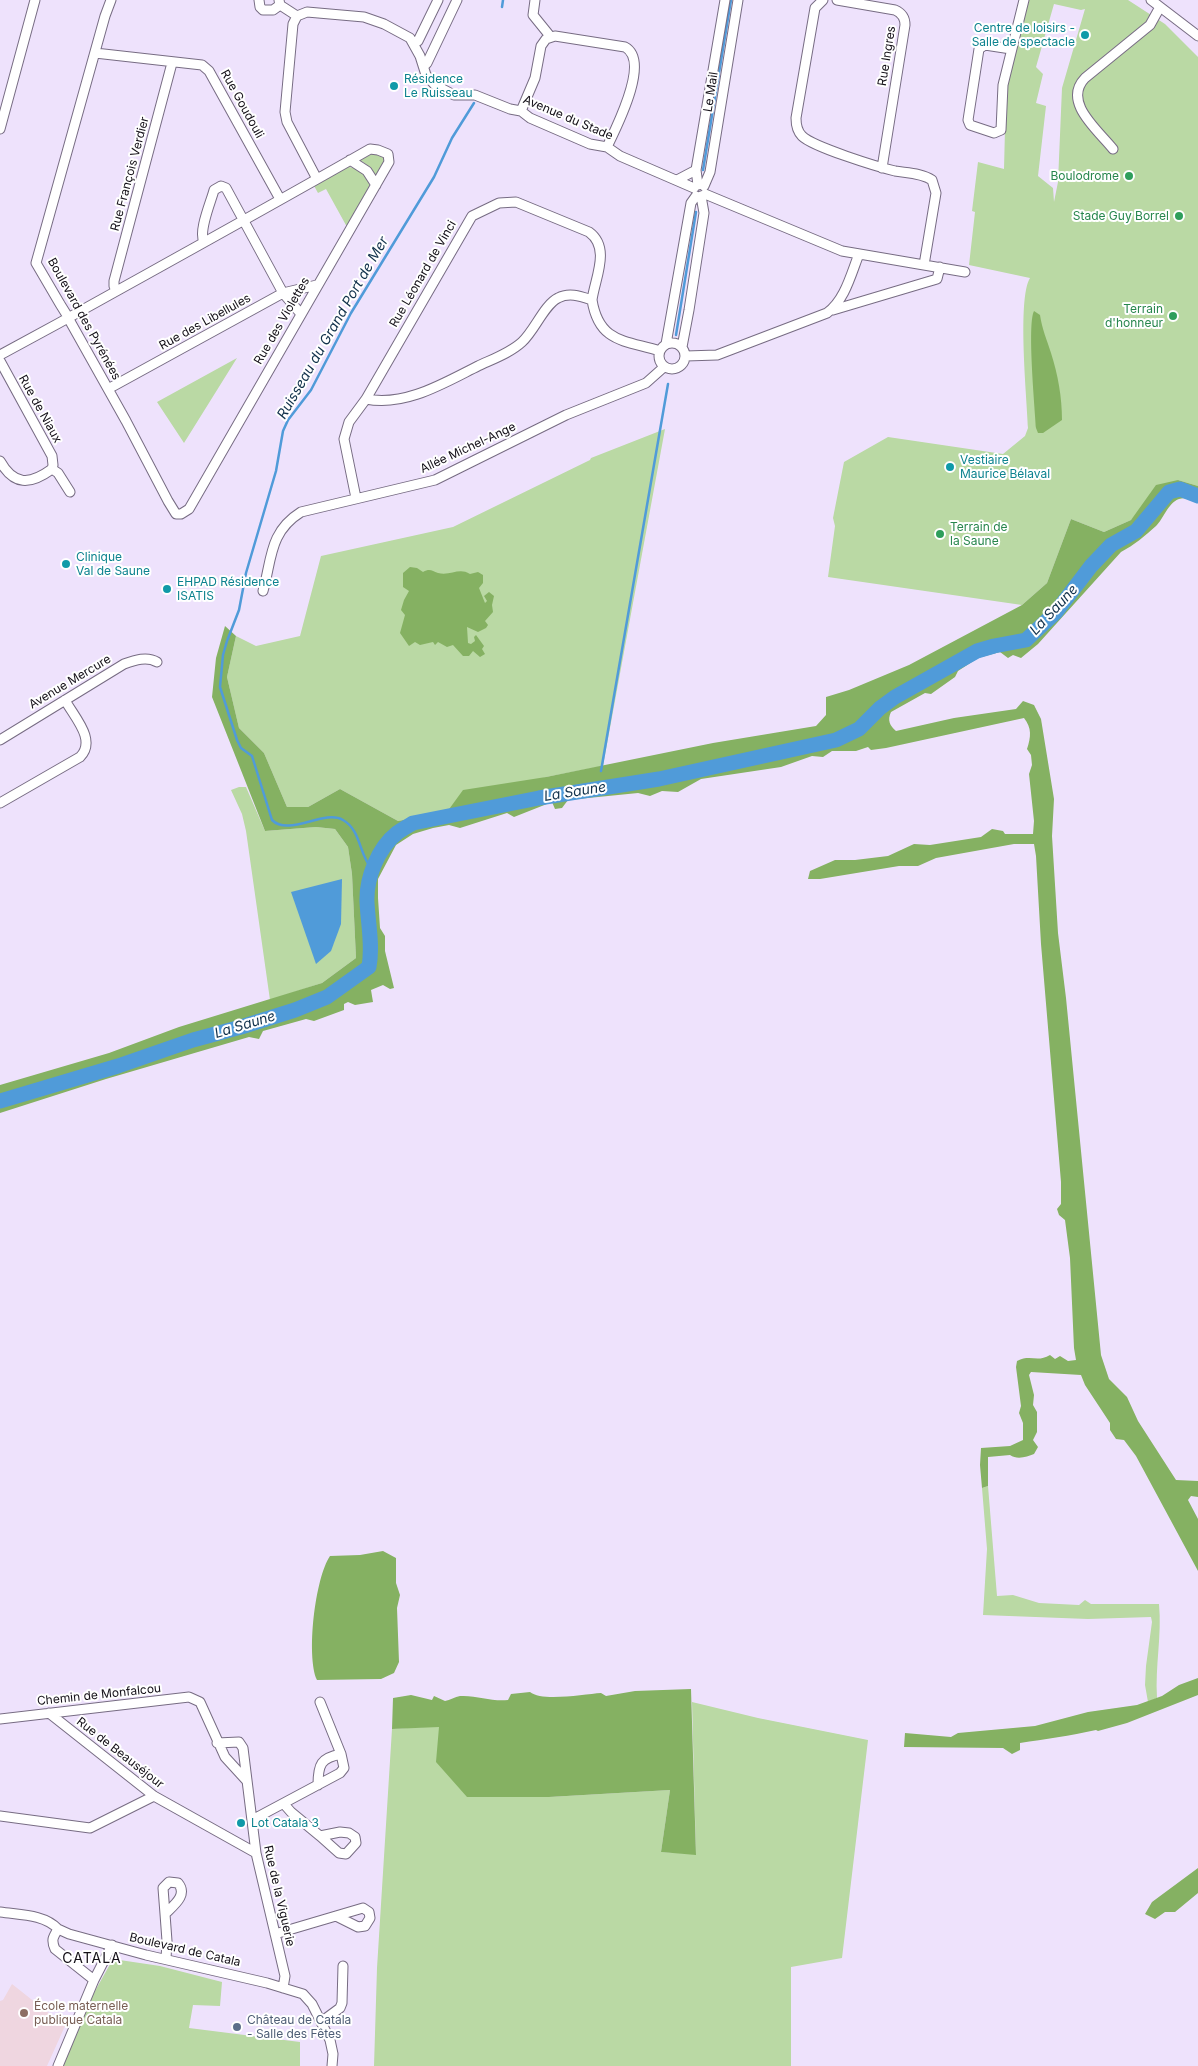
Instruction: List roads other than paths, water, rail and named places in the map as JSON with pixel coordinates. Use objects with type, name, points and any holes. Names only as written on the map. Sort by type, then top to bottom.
[{"type":"street","points":[[0,129],[35,0]]},
{"type":"street","points":[[259,0],[260,7],[263,10],[273,10],[280,3],[297,16]]},
{"type":"street","points":[[414,43],[418,41],[438,0]]},
{"type":"street","points":[[317,179],[285,116],[293,24],[297,16],[308,12],[364,17],[404,34],[414,43],[424,66],[458,0]]},
{"type":"street","points":[[535,0],[533,15],[550,36],[625,47],[633,56],[634,68],[627,103],[607,147]]},
{"type":"street","name":"Le Mail","points":[[682,347],[690,310],[704,213],[696,170],[725,0]]},
{"type":"street","name":"Le Mail","points":[[663,348],[691,203],[710,172],[738,0]]},
{"type":"street","points":[[823,0],[814,8],[796,118],[798,131],[805,138],[840,154],[882,168],[928,177],[934,183],[936,193],[924,265]]},
{"type":"street","name":"Rue Ingres","points":[[837,0],[895,10],[905,19],[882,168]]},
{"type":"street","points":[[1011,49],[985,45],[979,48],[968,120],[971,126],[994,134],[1001,130],[1002,94],[1024,0]]},
{"type":"street","points":[[1151,0],[1198,36]]},
{"type":"street","name":"Boulevard des Pyrénées","points":[[110,1],[36,263],[108,389],[168,501],[176,514],[181,514]]},
{"type":"street","points":[[433,10],[440,7],[445,9],[448,19]]},
{"type":"street","points":[[1113,149],[1080,109],[1077,100],[1079,87],[1086,78],[1150,25],[1160,7]]},
{"type":"street","points":[[521,110],[535,78],[541,46],[550,36]]},
{"type":"street","name":"Rue Goudouli","points":[[95,53],[202,65],[209,71],[280,199]]},
{"type":"street","name":"Rue François Verdier","points":[[116,291],[114,281],[172,62]]},
{"type":"street","name":"Avenue du Stade","points":[[424,66],[430,82],[454,95],[475,96],[510,109],[521,110],[530,118],[590,144],[607,147],[620,156],[832,247],[859,254],[964,272]]},
{"type":"street","name":"Rue des Violettes","points":[[181,514],[189,510],[317,285],[390,162],[390,157],[388,154],[378,150],[370,149],[350,160]]},
{"type":"street","points":[[0,355],[350,160],[367,170],[376,184]]},
{"type":"street","points":[[677,180],[696,170]]},
{"type":"street","points":[[204,242],[202,231],[214,190],[221,186],[226,188],[283,293],[301,314]]},
{"type":"street","points":[[704,213],[709,207],[722,200]]},
{"type":"street","name":"Rue Léonard de Vinci","points":[[356,498],[344,439],[349,422],[366,399],[470,220],[476,214],[503,202],[522,203],[593,235],[600,243],[601,252],[592,300]]},
{"type":"street","points":[[830,311],[842,295],[859,254]]},
{"type":"street","points":[[686,356],[718,355],[830,311],[937,279],[940,267]]},
{"type":"street","name":"Rue des Libellules","points":[[108,389],[283,293],[317,285]]},
{"type":"street","points":[[366,399],[391,400],[434,388],[514,348],[529,334],[549,306],[558,297],[570,294],[592,300],[597,318],[609,334],[625,342],[663,348],[674,343],[682,347],[686,356],[684,364],[678,369],[671,370],[664,367],[659,360],[663,348]]},
{"type":"street","name":"Rue de Niaux","points":[[0,361],[52,456],[54,465],[52,469]]},
{"type":"street","name":"Allée Michel-Ange","points":[[263,591],[275,542],[283,525],[301,512],[435,480],[566,415],[646,383],[664,367]]},
{"type":"street","points":[[0,461],[8,474],[18,480],[35,478],[52,469],[58,473],[70,492]]},
{"type":"street","name":"Avenue Mercure","points":[[0,740],[133,660],[152,659],[157,662]]},
{"type":"street","points":[[0,803],[80,757],[85,752],[87,747],[86,736],[65,700]]},
{"type":"street","name":"Chemin de Monfalcou","points":[[0,1720],[189,1697],[200,1702],[217,1743]]},
{"type":"street","points":[[252,1820],[340,1773],[344,1768],[341,1754],[320,1702]]},
{"type":"street","name":"Rue de Beauséjour","points":[[49,1713],[154,1796],[256,1853]]},
{"type":"street","name":"Rue de la Viguerie","points":[[217,1743],[239,1742],[243,1748],[256,1853],[284,1976],[283,1988]]},
{"type":"street","points":[[217,1743],[225,1757],[246,1780]]},
{"type":"street","points":[[318,1785],[318,1774],[322,1761],[329,1756],[341,1754]]},
{"type":"street","points":[[0,1816],[90,1828],[154,1796]]},
{"type":"street","points":[[284,1804],[320,1836]]},
{"type":"street","points":[[0,1912],[44,1918],[51,1921],[58,1929],[69,1934],[112,1945]]},
{"type":"street","points":[[165,1914],[166,1959]]},
{"type":"street","points":[[275,1934],[336,1916]]},
{"type":"street","points":[[58,1929],[52,1937],[55,1949],[94,1980]]},
{"type":"street","name":"Boulevard de Catala","points":[[58,2066],[94,1980],[112,1945],[297,1992],[307,1998],[321,2022],[332,2047],[332,2066]]},
{"type":"street","points":[[321,2022],[340,2008],[342,2003],[343,1966]]},
{"type":"water","points":[[342,879],[341,924],[331,951],[316,964],[291,892]]},
{"type":"waterway","name":"Ruisseau du Grand Port de Mer","points":[[502,7],[503,0]]},
{"type":"waterway","points":[[703,170],[731,0]]},
{"type":"waterway","name":"Ruisseau du Grand Port de Mer","points":[[372,869],[357,836],[349,824],[343,820],[326,818],[288,826],[272,820],[252,756],[241,748],[237,740],[220,687],[223,655],[239,610],[246,573],[276,471],[283,431],[288,420],[311,390],[351,313],[434,177],[452,138],[474,103]]},
{"type":"waterway","points":[[676,335],[696,212]]},
{"type":"waterway","points":[[601,771],[668,384]]},
{"type":"waterway","name":"La Saune","points":[[0,1101],[295,1010],[327,997],[369,967],[370,943],[367,893],[374,864],[390,839],[413,823],[539,798],[659,779],[836,740],[859,729],[880,708],[895,697],[977,651],[1026,640],[1056,612],[1091,566],[1111,545],[1136,531],[1169,492],[1180,489],[1198,496]]},
{"type":"waterway","name":"La Saune","points":[[598,788],[599,782]]},
{"type":"place","name":"Centre de loisirs - Salle de spectacle","points":[[1085,35]]},
{"type":"place","name":"Résidence Le Ruisseau","points":[[394,86]]},
{"type":"place","name":"Boulodrome","points":[[1129,176]]},
{"type":"place","name":"Stade Guy Borrel","points":[[1179,216]]},
{"type":"place","name":"Terrain d'honneur","points":[[1173,316]]},
{"type":"place","name":"Vestiaire Maurice Bélaval","points":[[950,467]]},
{"type":"place","name":"Terrain de la Saune","points":[[940,534]]},
{"type":"place","name":"Clinique Val de Saune","points":[[66,564]]},
{"type":"place","name":"EHPAD Résidence ISATIS","points":[[167,589]]},
{"type":"place","name":"Lot Catala 3","points":[[241,1823]]},
{"type":"place","name":"École maternelle publique Catala","points":[[24,2013]]},
{"type":"place","name":"Château de Catala - Salle des Fêtes","points":[[237,2027]]},
{"type":"district","name":"CATALA","points":[[92,1959]]}]
